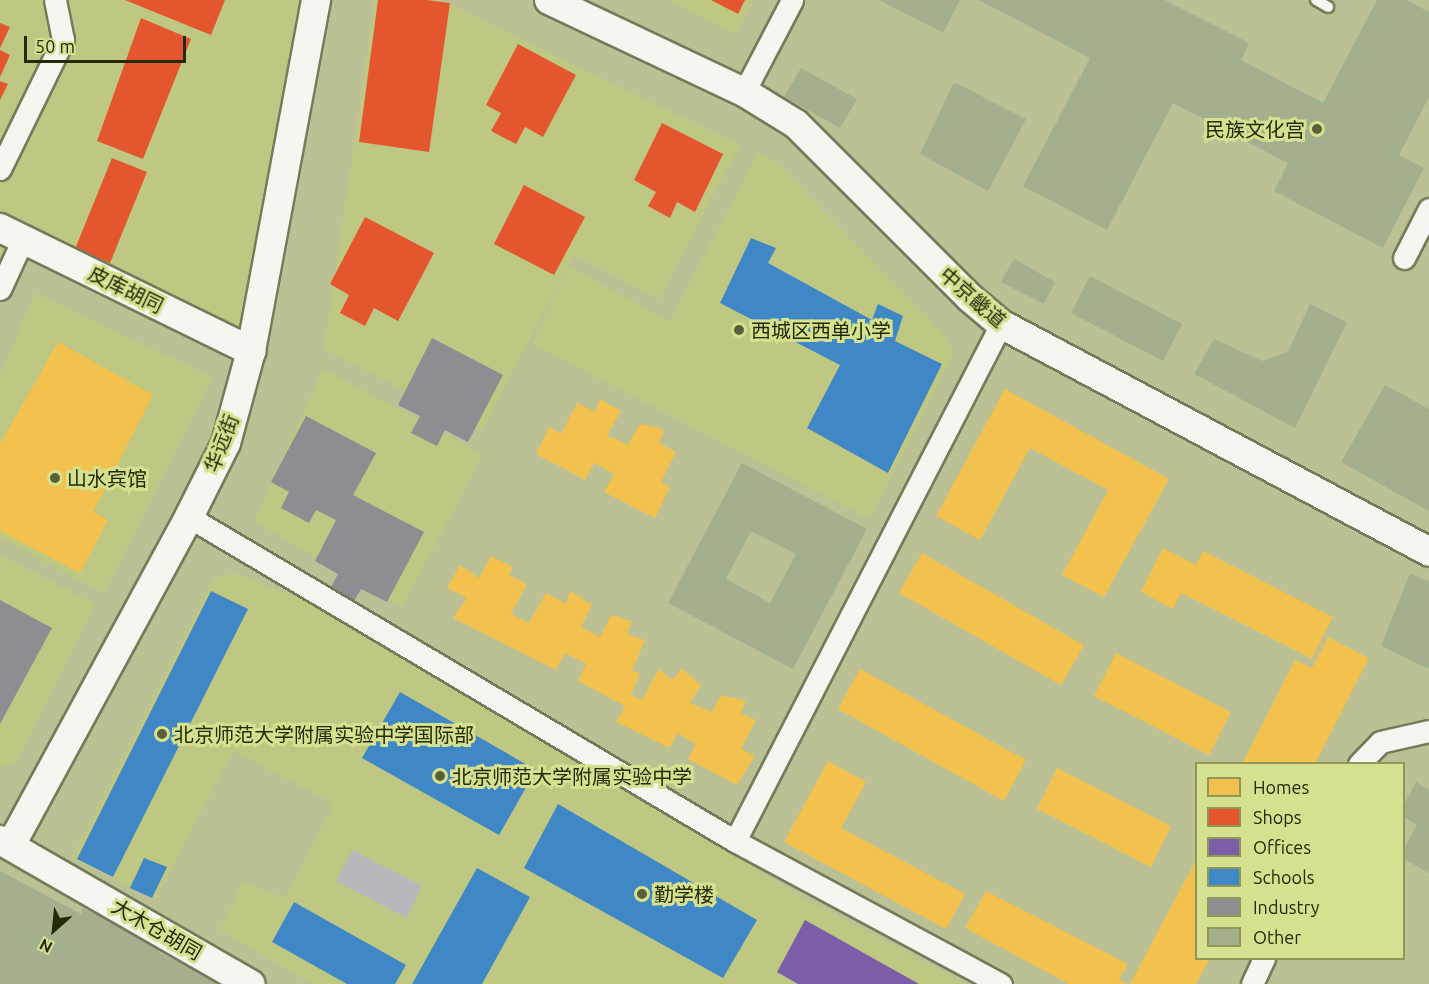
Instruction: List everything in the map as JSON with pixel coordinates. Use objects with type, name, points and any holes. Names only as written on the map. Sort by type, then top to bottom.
[{"type":"street","points":[[0,169],[63,40],[56,0]]},
{"type":"street","name":"华远街","points":[[6,842],[189,517],[226,442],[251,351],[316,0]]},
{"type":"street","name":"中京畿道","points":[[549,0],[744,92],[796,124],[970,298],[1001,324],[1429,552]]},
{"type":"street","points":[[744,92],[792,0]]},
{"type":"street","points":[[1404,258],[1429,209]]},
{"type":"street","points":[[0,289],[12,233]]},
{"type":"street","name":"皮库胡同","points":[[12,233],[251,351]]},
{"type":"street","points":[[735,841],[1001,324]]},
{"type":"street","points":[[189,517],[735,841],[1001,984]]},
{"type":"street","points":[[1361,762],[1380,742],[1429,731]]},
{"type":"street","name":"大木仓胡同","points":[[6,842],[250,984]]},
{"type":"street","points":[[1252,984],[1263,960]]},
{"type":"lane","points":[[1316,0],[1328,7]]},
{"type":"shaded area","points":[[0,0],[316,0],[254,335],[28,225],[0,287]]},
{"type":"shaded area","points":[[375,0],[441,0],[740,145],[659,299],[574,255],[482,430],[324,349]]},
{"type":"shaded area","points":[[670,0],[753,0],[735,34]]},
{"type":"shaded area","name":"西城区西单小学","points":[[758,153],[775,161],[928,318],[946,338],[954,352],[870,519],[532,344],[569,267],[670,321]]},
{"type":"shaded area","points":[[35,293],[212,377],[104,593],[0,538],[0,376]]},
{"type":"shaded area","points":[[323,369],[483,454],[402,607],[254,521]]},
{"type":"shaded area","points":[[0,555],[95,604],[15,764],[0,767]]},
{"type":"shaded area","name":"北京师范大学附属实验中学","points":[[235,573],[311,603],[812,903],[967,984],[312,984],[220,930],[243,882],[285,898],[331,810],[329,801],[233,751],[155,900],[72,858],[213,579]]},
{"type":"shaded area","points":[[352,850],[422,886],[407,918],[336,881]]},
{"type":"building: Homes","name":"山水宾馆","points":[[58,342],[153,395],[93,512],[108,520],[80,573],[0,531],[0,444]]},
{"type":"building: Homes","points":[[1005,389],[1169,479],[1104,597],[1062,575],[1108,490],[1030,448],[980,540],[936,516]]},
{"type":"building: Homes","points":[[600,399],[621,411],[607,435],[628,445],[640,424],[658,428],[664,430],[659,443],[676,452],[661,482],[670,487],[655,518],[604,492],[614,474],[594,463],[585,480],[536,454],[549,427],[561,434],[577,403],[595,412]]},
{"type":"building: Homes","points":[[1163,548],[1196,565],[1203,551],[1333,617],[1312,659],[1181,593],[1173,609],[1141,592]]},
{"type":"building: Homes","points":[[922,553],[1084,645],[1061,685],[899,593]]},
{"type":"building: Homes","points":[[491,556],[513,567],[509,575],[527,584],[511,614],[529,623],[546,593],[566,604],[570,591],[592,605],[581,627],[600,637],[611,615],[632,621],[627,634],[645,640],[632,671],[640,673],[631,695],[642,700],[659,669],[672,680],[682,669],[701,685],[690,703],[712,712],[721,695],[746,701],[740,713],[756,720],[741,749],[755,756],[737,785],[688,759],[696,744],[677,733],[670,748],[616,722],[625,706],[578,681],[586,664],[565,653],[556,670],[453,618],[467,598],[447,588],[460,565],[479,578]]},
{"type":"building: Homes","points":[[1328,637],[1369,658],[1316,762],[1243,762],[1295,660],[1312,668]]},
{"type":"building: Homes","points":[[1116,653],[1231,712],[1209,755],[1094,696]]},
{"type":"building: Homes","points":[[860,669],[1026,760],[1004,801],[838,709]]},
{"type":"building: Homes","points":[[828,761],[866,782],[841,828],[965,894],[946,929],[784,842]]},
{"type":"building: Homes","points":[[1057,768],[1171,826],[1151,867],[1037,809]]},
{"type":"building: Homes","points":[[1195,862],[1195,960],[1209,960],[1196,984],[1130,984]]},
{"type":"building: Homes","points":[[986,891],[1128,964],[1119,979],[1127,984],[1069,984],[965,928]]},
{"type":"building: Shops","points":[[125,0],[225,0],[211,35]]},
{"type":"building: Shops","points":[[378,0],[427,0],[450,3],[429,152],[359,142]]},
{"type":"building: Shops","points":[[711,0],[745,0],[738,14]]},
{"type":"building: Shops","points":[[141,18],[191,39],[143,159],[97,141]]},
{"type":"building: Shops","points":[[0,23],[10,27],[0,48]]},
{"type":"building: Shops","points":[[518,44],[576,75],[543,137],[525,127],[516,144],[491,131],[501,113],[486,105]]},
{"type":"building: Shops","points":[[0,50],[10,55],[0,77]]},
{"type":"building: Shops","points":[[0,81],[8,84],[0,100]]},
{"type":"building: Shops","points":[[662,123],[723,154],[695,212],[677,202],[670,218],[648,206],[656,192],[634,180]]},
{"type":"building: Shops","points":[[112,158],[147,172],[110,263],[75,249]]},
{"type":"building: Shops","points":[[524,185],[585,217],[554,275],[494,244]]},
{"type":"building: Shops","points":[[365,217],[434,253],[398,321],[374,308],[365,326],[340,313],[349,295],[330,284]]},
{"type":"building: Offices","points":[[805,920],[919,984],[798,984],[777,972]]},
{"type":"building: Schools","points":[[751,238],[776,248],[768,263],[872,320],[878,304],[903,316],[895,341],[942,364],[888,473],[807,428],[840,365],[720,303]]},
{"type":"building: Schools","name":"北京师范大学附属实验中学国际部","points":[[211,591],[248,609],[113,877],[77,859]]},
{"type":"building: Schools","points":[[400,692],[536,770],[499,835],[362,758]]},
{"type":"building: Schools","name":"勤学楼","points":[[558,804],[757,920],[723,978],[524,868]]},
{"type":"building: Schools","points":[[144,858],[167,867],[152,898],[130,888]]},
{"type":"building: Schools","points":[[477,868],[530,897],[482,984],[412,984]]},
{"type":"building: Schools","points":[[294,902],[406,965],[395,984],[347,984],[272,942]]},
{"type":"building: Industry","points":[[432,338],[503,375],[468,442],[445,430],[437,446],[411,433],[420,416],[398,405]]},
{"type":"building: Industry","points":[[306,416],[376,453],[353,495],[424,532],[387,602],[361,589],[354,601],[330,589],[338,574],[315,561],[336,520],[316,510],[309,523],[281,508],[289,492],[271,482]]},
{"type":"building: Industry","points":[[0,600],[52,628],[0,724]]},
{"type":"building: Other","points":[[879,0],[960,0],[943,33]]},
{"type":"building: Other","name":"民族文化宫","points":[[979,0],[1165,0],[1249,43],[1241,60],[1323,103],[1377,0],[1406,0],[1429,12],[1429,97],[1399,155],[1424,168],[1383,248],[1274,191],[1288,163],[1173,103],[1107,230],[1023,186],[1090,58]]},
{"type":"building: Other","points":[[801,68],[857,99],[840,128],[784,97]]},
{"type":"building: Other","points":[[954,82],[1026,119],[988,191],[920,154]]},
{"type":"building: Other","points":[[1014,259],[1055,282],[1044,304],[1001,282]]},
{"type":"building: Other","points":[[1090,276],[1182,324],[1163,361],[1071,313]]},
{"type":"building: Other","points":[[1310,304],[1347,322],[1295,428],[1194,374],[1214,339],[1262,361],[1288,352]]},
{"type":"building: Other","points":[[1385,385],[1429,409],[1429,511],[1341,462]]},
{"type":"building: Other","points":[[742,463],[867,529],[793,669],[668,603]],"holes":[[[751,531],[796,554],[770,603],[726,579]]]},
{"type":"building: Other","points":[[1410,573],[1429,582],[1429,669],[1381,646]]},
{"type":"building: Other","points":[[1416,782],[1429,790],[1429,873],[1405,860],[1405,847],[1417,825],[1405,818],[1405,803]]},
{"type":"building: Other","points":[[0,871],[81,914],[83,908],[161,945],[158,952],[225,984],[0,984]]},
{"type":"place","name":"民族文化宫","points":[[1317,129]]},
{"type":"place","name":"西城区西单小学","points":[[739,330]]},
{"type":"place","name":"山水宾馆","points":[[55,478]]},
{"type":"place","name":"北京师范大学附属实验中学国际部","points":[[162,734]]},
{"type":"place","name":"北京师范大学附属实验中学","points":[[440,776]]},
{"type":"place","name":"勤学楼","points":[[642,894]]}]
